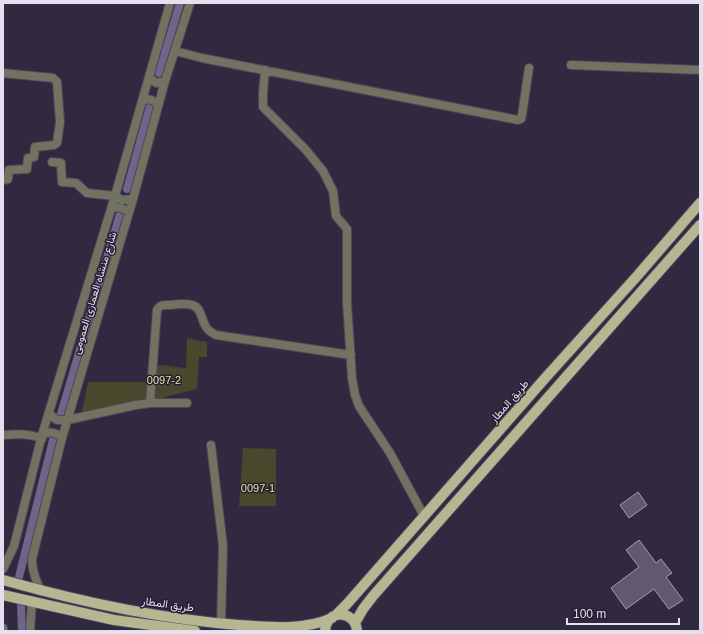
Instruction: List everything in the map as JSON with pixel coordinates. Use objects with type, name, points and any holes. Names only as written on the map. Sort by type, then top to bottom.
[{"type":"main road","name":"طريق المطار","points":[[3,580],[41,591],[119,609],[221,623],[272,627],[302,626],[317,623],[334,616],[347,604],[700,203]]},
{"type":"main road","points":[[356,627],[363,609],[373,596],[700,225]]},
{"type":"main road","name":"طريق المطار","points":[[3,595],[114,620],[195,631]]},
{"type":"main road","points":[[325,631],[326,625],[334,616],[340,614],[349,616],[356,627]]},
{"type":"street","name":"شارع منشاه العمارى العمومى","points":[[41,591],[34,576],[32,559],[62,438],[133,199],[165,81],[190,3]]},
{"type":"street","name":"شارع منشاه العمارى العمومى","points":[[3,569],[14,546],[42,437],[112,207],[168,4]]},
{"type":"street","points":[[175,50],[202,58],[518,120],[521,119],[522,115],[528,68]]},
{"type":"street","points":[[571,66],[700,70]]},
{"type":"street","points":[[265,70],[263,107],[306,150],[324,171],[333,191],[336,216],[347,229],[347,303],[355,396],[359,406],[390,453],[424,516]]},
{"type":"street","points":[[3,73],[53,78],[56,80],[60,122],[56,143],[54,145],[35,147],[34,157],[28,158],[27,169],[9,170],[8,179],[3,180]]},
{"type":"street","points":[[149,77],[156,83],[165,81]]},
{"type":"street","points":[[142,101],[151,99],[158,106]]},
{"type":"street","points":[[52,162],[61,163],[62,182],[76,183],[87,193],[115,196],[126,200],[133,199]]},
{"type":"street","points":[[112,207],[121,208],[129,212]]},
{"type":"street","points":[[150,403],[157,310],[161,305],[191,304],[195,306],[198,308],[204,325],[216,335],[351,355]]},
{"type":"street","points":[[49,414],[57,420],[67,420],[121,407],[150,403],[187,403]]},
{"type":"street","points":[[3,435],[23,434],[42,437],[47,433],[53,432],[62,438]]},
{"type":"street","points":[[212,445],[222,546],[221,623]]},
{"type":"street","points":[[30,631],[32,602]]},
{"type":"green space","name":"0097-2","points":[[187,338],[207,342],[207,357],[199,357],[197,389],[81,416],[88,382],[148,382],[151,364],[186,368]]},
{"type":"green space","name":"0097-1","points":[[243,448],[276,449],[276,506],[239,506]]},
{"type":"building","points":[[638,492],[647,505],[629,518],[620,505]]},
{"type":"building","points":[[639,540],[656,563],[661,559],[672,573],[666,577],[683,600],[669,609],[654,589],[626,609],[611,588],[639,567],[626,550]]},
{"type":"waterway","points":[[159,73],[180,3]]},
{"type":"waterway","points":[[127,189],[150,106]]},
{"type":"waterway","points":[[61,414],[120,214]]},
{"type":"waterway","points":[[19,577],[54,436]]},
{"type":"waterway","points":[[21,604],[22,631]]}]
